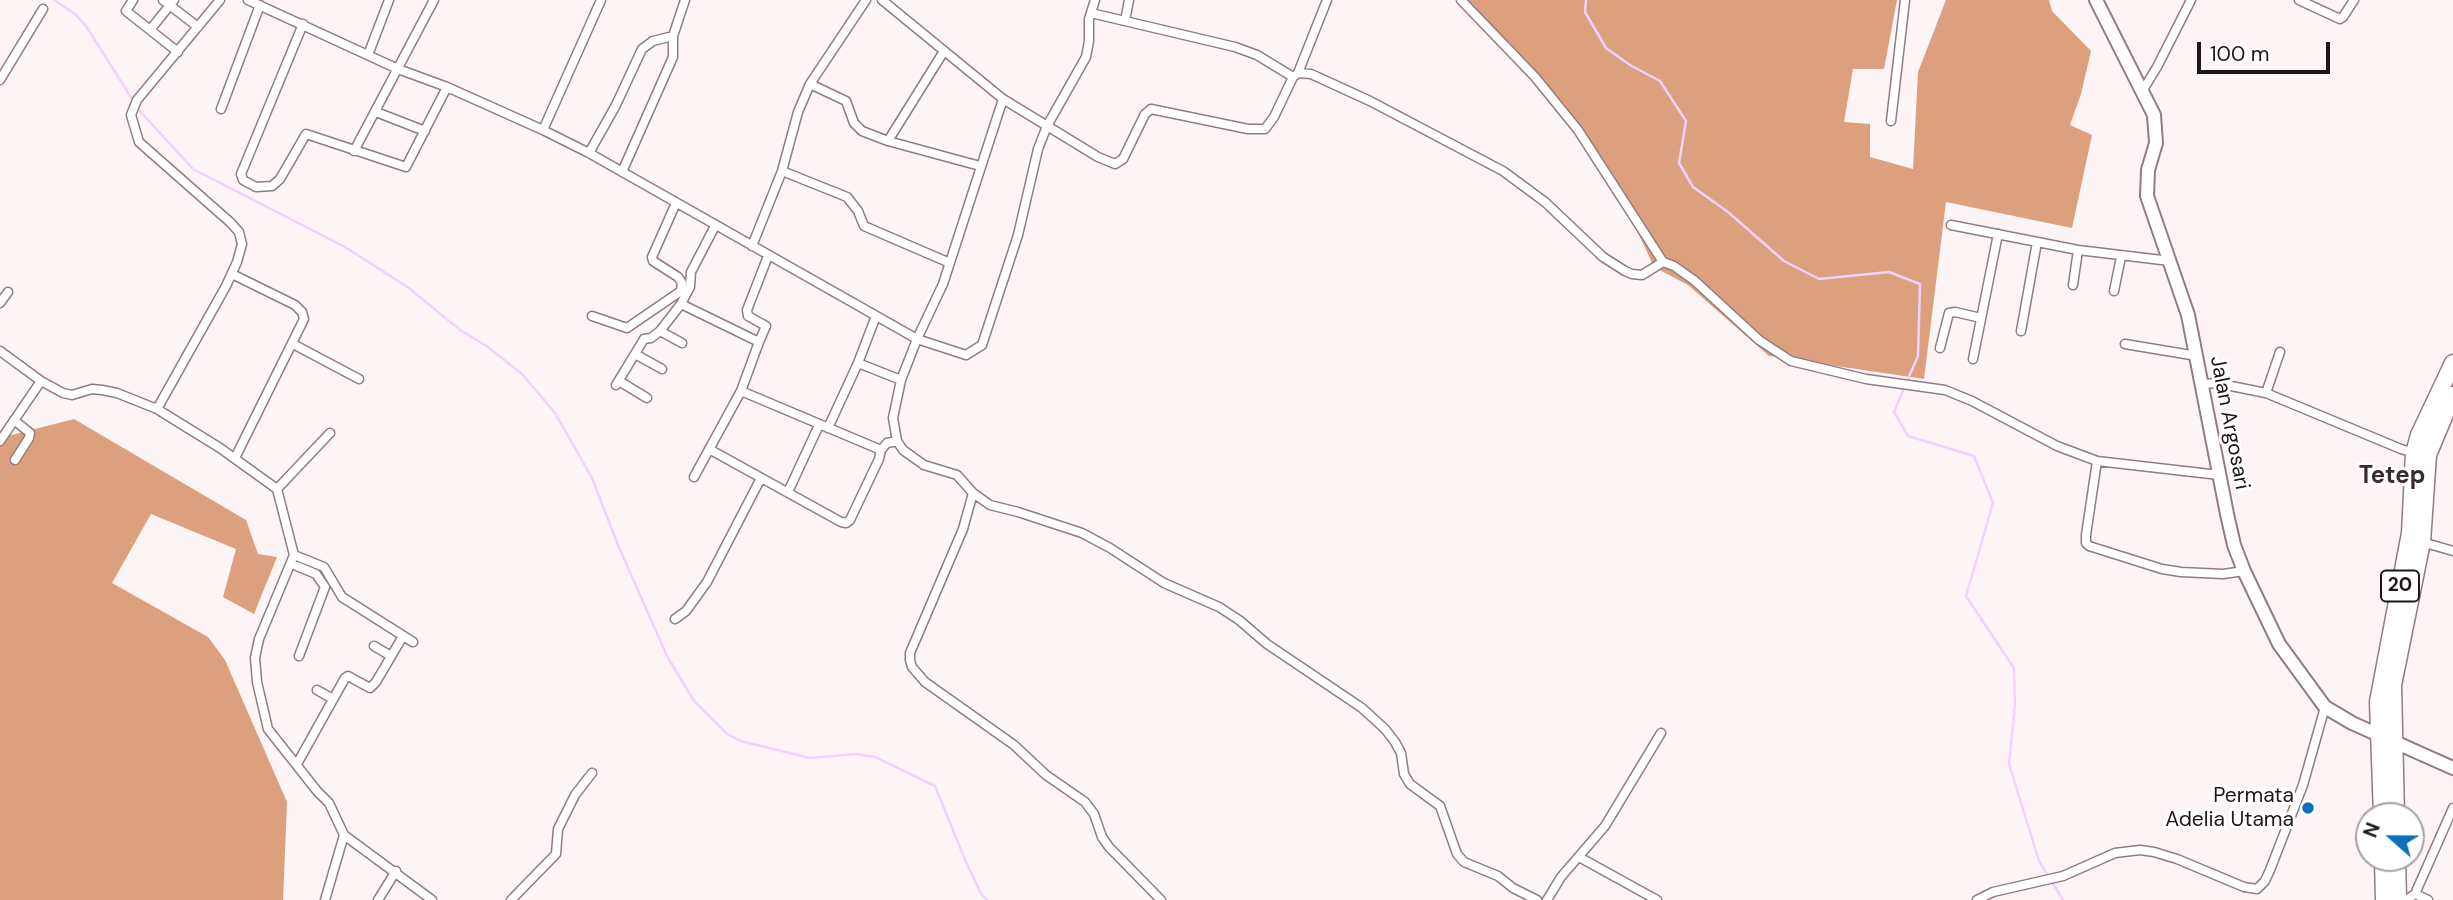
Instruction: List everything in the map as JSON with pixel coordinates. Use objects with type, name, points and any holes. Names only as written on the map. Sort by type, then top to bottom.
[{"type":"highway","name":"20","points":[[2394,802],[2387,739],[2378,702],[2381,677],[2410,533],[2421,454],[2446,405],[2453,363]]},
{"type":"highway","name":"20","points":[[2383,802],[2393,685],[2422,542],[2421,454]]},
{"type":"highway","points":[[2383,872],[2384,900]]},
{"type":"highway","points":[[2397,872],[2398,900]]},
{"type":"street","points":[[133,0],[126,11],[177,52]]},
{"type":"street","points":[[157,409],[232,274],[242,244],[239,232],[139,142],[131,115],[137,100],[220,0]]},
{"type":"street","points":[[248,0],[398,69],[447,87],[543,130],[589,153],[916,339],[966,355],[982,345],[1018,235],[1038,149],[1047,126],[1086,57],[1095,0]]},
{"type":"street","points":[[368,55],[389,0]]},
{"type":"street","points":[[354,150],[434,0]]},
{"type":"street","points":[[543,130],[601,0]]},
{"type":"street","points":[[622,172],[673,57],[673,36],[685,0]]},
{"type":"street","points":[[752,246],[782,171],[798,112],[810,84],[866,0]]},
{"type":"street","points":[[1125,21],[1129,0]]},
{"type":"street","points":[[888,2],[1003,99],[1098,157],[1117,164],[1123,159],[1144,114],[1151,109],[1248,129],[1265,128],[1274,117],[1296,75],[1327,0]]},
{"type":"street","points":[[1461,0],[1535,77],[1578,130],[1663,261],[1695,281],[1759,341],[1776,353],[1791,361],[1866,379],[1945,390],[2040,438],[2097,461],[2219,475]]},
{"type":"street","points":[[1891,121],[1905,0]]},
{"type":"street","name":"Jalan Argosari","points":[[2096,0],[2150,104],[2156,130],[2147,196],[2188,314],[2234,545],[2244,571],[2279,644],[2325,707],[2387,739],[2453,768]]},
{"type":"street","points":[[2143,90],[2191,0]]},
{"type":"street","points":[[2306,1],[2341,19],[2354,0]]},
{"type":"street","points":[[150,30],[169,2],[198,26]]},
{"type":"street","points":[[221,109],[260,5]]},
{"type":"street","points":[[0,80],[43,9]]},
{"type":"street","points":[[1091,13],[1235,47],[1296,75],[1311,74],[1370,101],[1503,171],[1545,202],[1602,257],[1625,271],[1642,275],[1663,261]]},
{"type":"street","points":[[303,24],[241,174],[243,180],[256,187],[272,186],[280,179],[304,134],[404,168],[447,87]]},
{"type":"street","points":[[589,153],[642,49],[653,41],[673,36]]},
{"type":"street","points":[[888,141],[944,51]]},
{"type":"street","points":[[810,84],[846,101],[854,122],[862,131],[888,141],[980,166]]},
{"type":"street","points":[[1003,99],[943,284],[916,339],[901,380],[893,418],[897,441],[903,450],[924,465],[957,474],[973,493],[990,505],[1082,533],[1164,583],[1219,607],[1267,644],[1362,708],[1395,742],[1410,784],[1440,806],[1457,854],[1464,862],[1498,876],[1513,888],[1537,900]]},
{"type":"street","points":[[376,112],[425,131]]},
{"type":"street","points":[[782,171],[847,197],[858,211],[864,226],[950,263]]},
{"type":"street","points":[[592,316],[628,328],[681,291],[682,282],[678,276],[653,261],[652,257],[676,203]]},
{"type":"street","points":[[1951,225],[2078,250],[2170,261]]},
{"type":"street","points":[[647,398],[618,383],[644,339],[651,338],[660,331],[681,304],[690,287],[691,272],[715,226]]},
{"type":"street","points":[[1973,359],[1998,234]]},
{"type":"street","points":[[2021,331],[2037,242]]},
{"type":"street","points":[[2073,285],[2078,250]]},
{"type":"street","points":[[694,477],[741,391],[765,326],[748,316],[747,310],[768,256]]},
{"type":"street","points":[[2114,291],[2121,257]]},
{"type":"street","points":[[232,274],[299,308],[303,319],[235,458]]},
{"type":"street","points":[[0,303],[8,292]]},
{"type":"street","points":[[681,304],[759,342]]},
{"type":"street","points":[[1940,348],[1949,313],[1982,318]]},
{"type":"street","points":[[788,492],[858,363],[876,316]]},
{"type":"street","points":[[660,331],[682,344]]},
{"type":"street","points":[[293,344],[359,379]]},
{"type":"street","points":[[2125,344],[2197,356]]},
{"type":"street","points":[[0,351],[41,381],[63,393],[102,390],[157,409],[235,458],[277,489],[293,560],[259,639],[255,658],[257,682],[268,729],[329,803],[344,835],[432,900]]},
{"type":"street","points":[[2266,394],[2280,352]]},
{"type":"street","points":[[635,354],[662,369]]},
{"type":"street","points":[[858,363],[901,380]]},
{"type":"street","points":[[0,441],[41,381]]},
{"type":"street","points":[[2203,384],[2216,383],[2266,394],[2401,449],[2421,454]]},
{"type":"street","points":[[741,391],[881,450]]},
{"type":"street","points":[[13,420],[30,433],[15,460]]},
{"type":"street","points":[[277,489],[330,433]]},
{"type":"street","points":[[709,449],[846,523],[850,520],[881,450],[887,443],[897,441]]},
{"type":"street","points":[[2097,461],[2086,535],[2089,546],[2162,569],[2223,574],[2244,571]]},
{"type":"street","points":[[675,619],[686,611],[707,582],[761,478]]},
{"type":"street","points":[[973,493],[963,529],[910,653],[912,667],[925,682],[1014,745],[1046,775],[1084,802],[1094,814],[1102,837],[1109,847],[1161,900]]},
{"type":"street","points":[[2422,542],[2453,551]]},
{"type":"street","points":[[293,560],[324,567],[342,597],[413,642]]},
{"type":"street","points":[[293,560],[316,574],[325,587],[299,656]]},
{"type":"street","points":[[297,764],[333,699],[342,675],[370,688],[403,636]]},
{"type":"street","points":[[374,646],[391,656]]},
{"type":"street","points":[[317,690],[333,699]]},
{"type":"street","points":[[1977,900],[1993,892],[2054,879],[2115,853],[2140,850],[2165,855],[2244,887],[2257,889],[2270,870],[2303,785],[2325,707]]},
{"type":"street","points":[[1547,900],[1561,877],[1605,826],[1661,733]]},
{"type":"street","points":[[512,900],[556,853],[558,829],[575,795],[592,773]]},
{"type":"street","points":[[2406,900],[2415,894],[2453,808]]},
{"type":"street","points":[[324,900],[344,835]]},
{"type":"street","points":[[1579,857],[1657,900]]},
{"type":"street","points":[[378,900],[396,872]]},
{"type":"street","points":[[2415,894],[2428,900]]},
{"type":"shaded area","points":[[1464,0],[1897,0],[1884,69],[1853,69],[1844,122],[1870,124],[1870,157],[1913,169],[1918,72],[1946,0],[2049,0],[2052,11],[2091,51],[2081,94],[2070,125],[2092,135],[2072,228],[1946,202],[1924,379],[1769,356],[1688,285],[1654,267],[1625,205],[1576,131]]},
{"type":"shaded area","points":[[74,419],[246,520],[258,554],[277,557],[254,614],[223,597],[236,549],[151,514],[112,583],[208,637],[225,660],[287,802],[283,900],[0,900],[0,438]]},
{"type":"waterway","points":[[54,0],[75,14],[86,26],[134,102]]},
{"type":"waterway","points":[[1586,0],[1585,12],[1606,48],[1660,81],[1686,121],[1679,163],[1693,187],[1728,212],[1784,261],[1819,279],[1889,272],[1920,284],[1918,356],[1907,381]]},
{"type":"waterway","points":[[137,108],[193,169],[345,247],[409,288],[460,330],[488,347],[523,375],[555,413],[592,478],[667,656],[694,701],[727,734],[741,741],[810,758],[856,754],[875,757],[935,786],[966,862],[981,894],[987,900]]},
{"type":"waterway","points":[[1904,388],[1894,412],[1908,436],[1974,456],[1993,503],[1966,596],[2014,668],[2015,705],[2009,764],[2039,861],[2063,900]]},
{"type":"place","name":"Permata Adelia Utama","points":[[2308,808]]},
{"type":"district","name":"Tetep","points":[[2392,477]]}]
